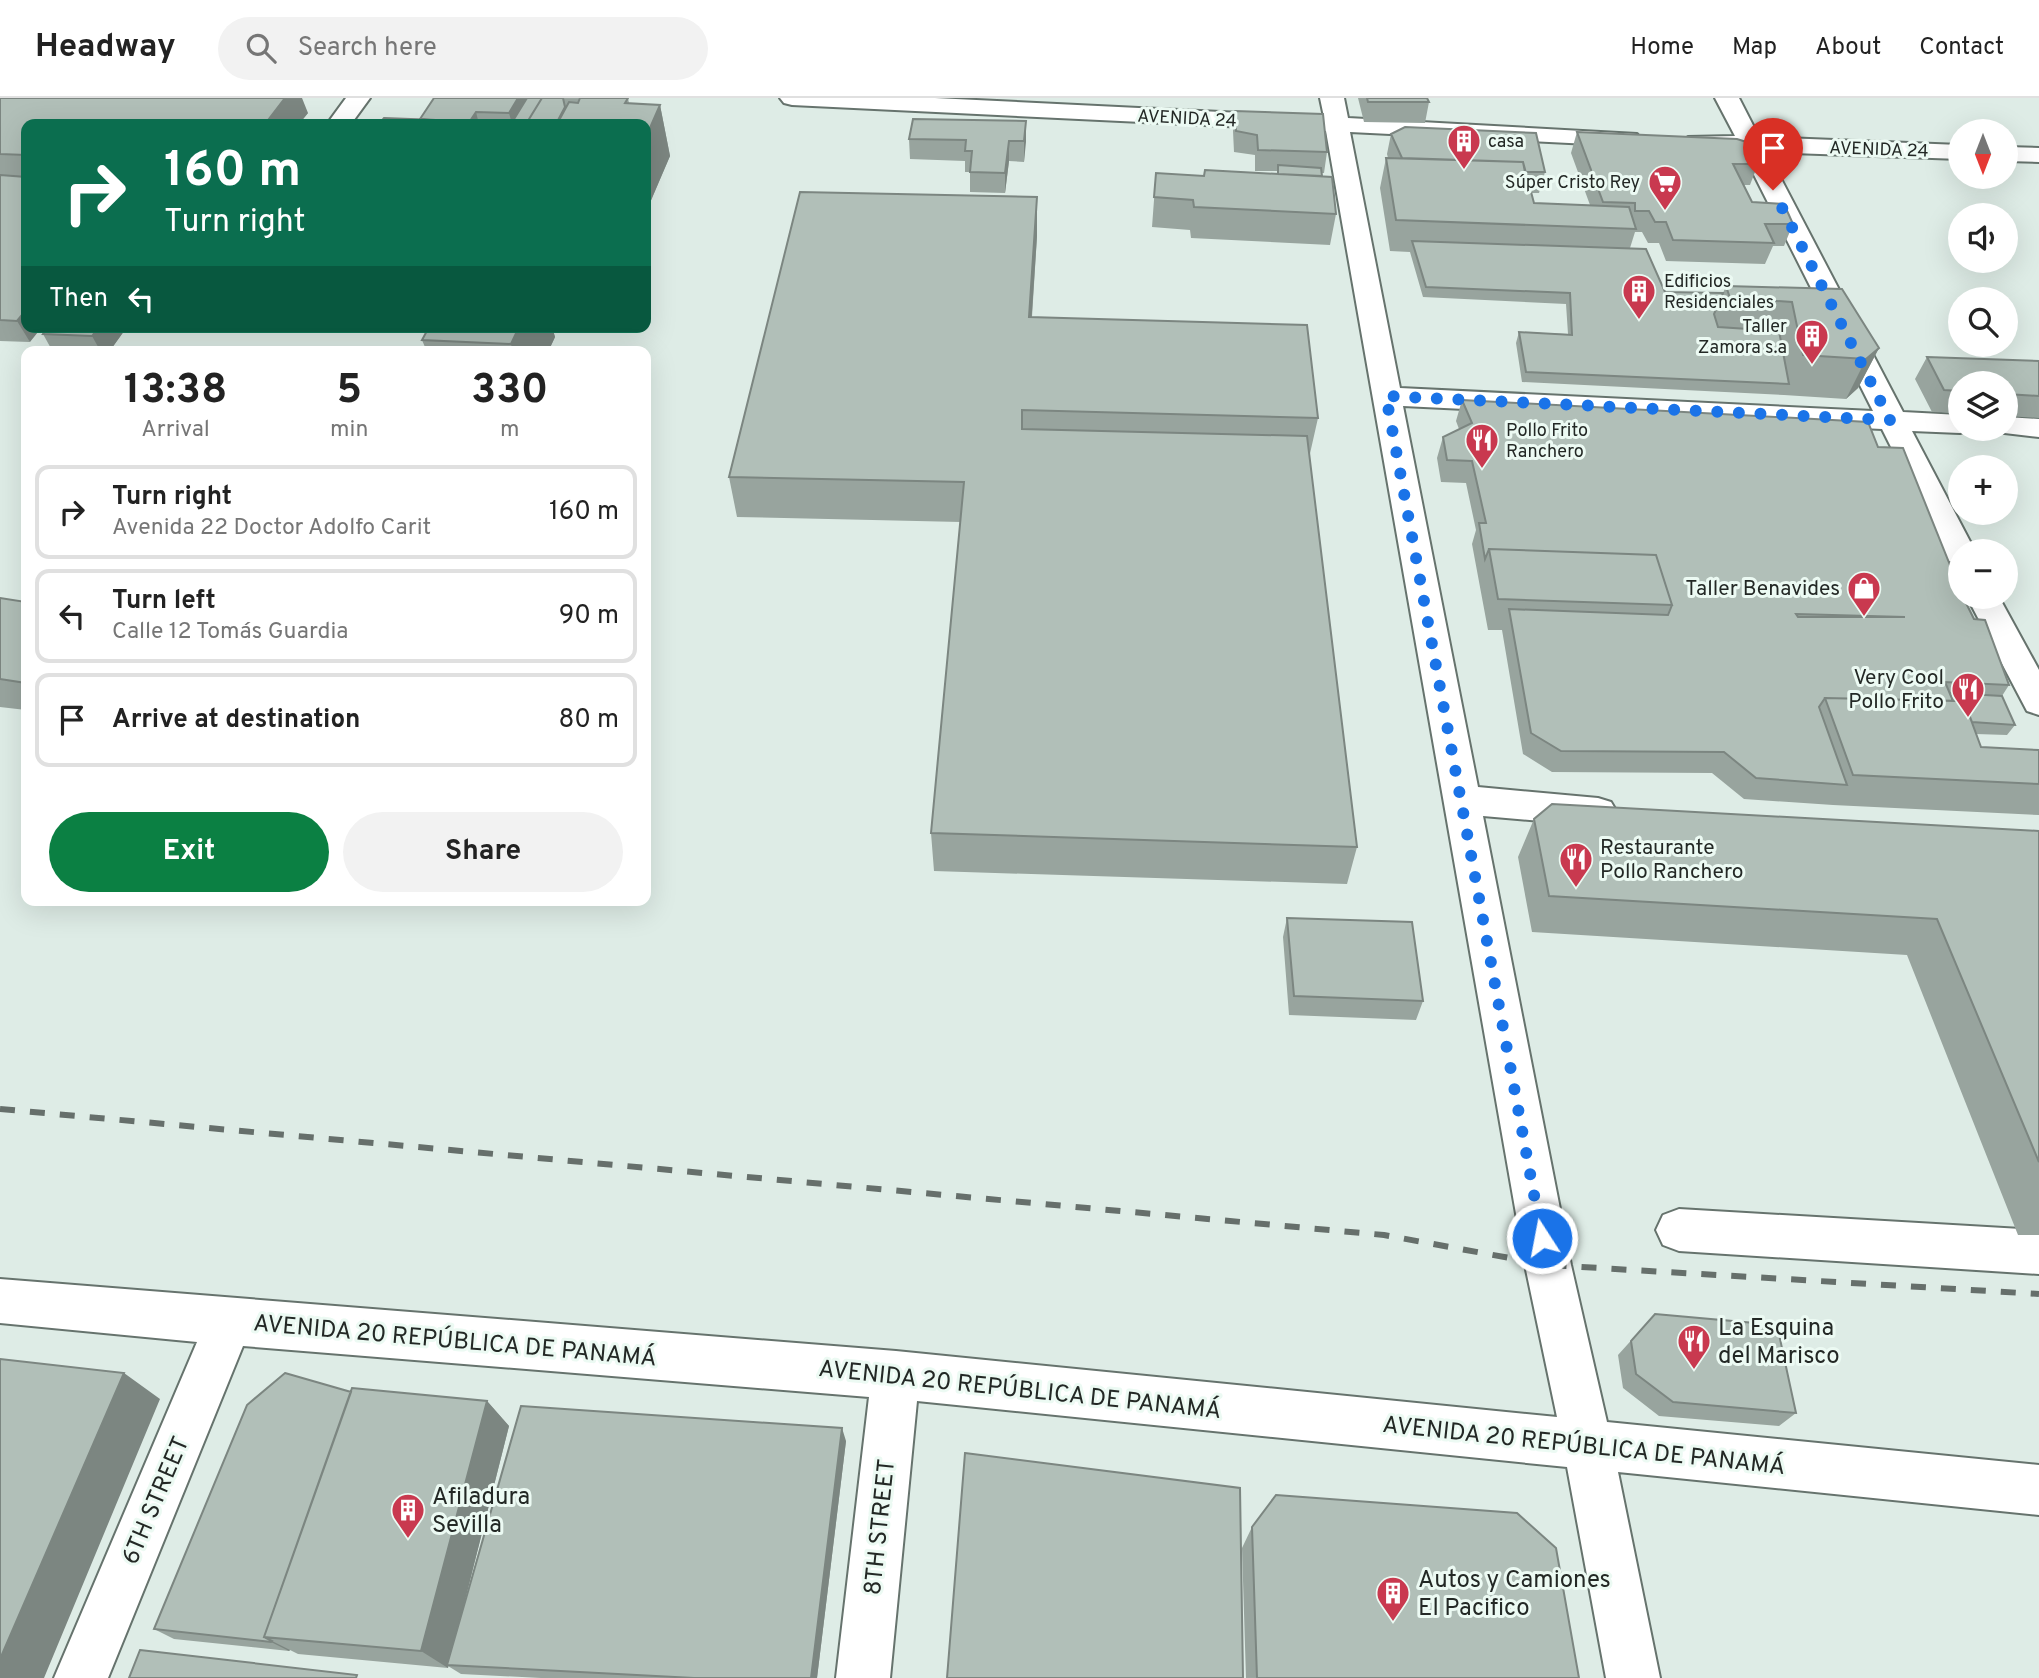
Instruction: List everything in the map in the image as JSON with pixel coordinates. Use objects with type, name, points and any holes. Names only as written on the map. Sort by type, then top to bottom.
[{"type":"street","points":[[343,119],[358,98]]},
{"type":"street","name":"AVENIDA 24","points":[[792,98],[1335,112],[1660,140],[1948,152]]},
{"type":"street","points":[[1727,98],[1953,539]]},
{"type":"street","points":[[1335,112],[1548,1265],[1588,1446],[1633,1678]]},
{"type":"street","points":[[2018,154],[2039,155]]},
{"type":"street","points":[[1386,396],[1948,423]]},
{"type":"street","points":[[2018,427],[2039,428]]},
{"type":"street","points":[[1989,609],[2039,702]]},
{"type":"street","points":[[1461,800],[1626,814]]},
{"type":"street","points":[[1679,1230],[2039,1252]]},
{"type":"street","name":"AVENIDA 20 REPÚBLICA DE PANAMÁ","points":[[0,1301],[896,1375],[2039,1490]]},
{"type":"street","name":"6TH STREET","points":[[81,1678],[229,1322]]},
{"type":"street","name":"8TH STREET","points":[[863,1678],[896,1375]]},
{"type":"building","points":[[0,98],[285,98],[269,119],[21,119],[21,155],[0,154]]},
{"type":"building","points":[[434,98],[518,98],[509,113],[476,112],[471,119],[420,119]]},
{"type":"building","points":[[527,98],[542,98],[529,119],[514,119]]},
{"type":"building","points":[[542,98],[563,98],[565,107],[559,119],[529,119]]},
{"type":"building","points":[[580,98],[628,98],[625,103],[660,105],[651,126],[651,119],[560,119],[569,102],[578,103]]},
{"type":"building","points":[[1367,98],[1427,98],[1429,102],[1368,102]]},
{"type":"building","points":[[1235,111],[1323,114],[1327,152],[1258,150],[1257,135],[1236,131]]},
{"type":"building","points":[[913,119],[1026,121],[1024,141],[1009,141],[1005,173],[970,172],[972,151],[965,151],[966,140],[909,139]]},
{"type":"building","points":[[1405,127],[1536,133],[1545,172],[1525,172],[1523,162],[1402,158],[1391,134]]},
{"type":"building","points":[[1577,132],[1737,139],[1750,143],[1758,164],[1733,164],[1752,202],[1784,204],[1793,224],[1765,224],[1774,243],[1673,240],[1666,222],[1655,222],[1649,211],[1635,211],[1635,203],[1603,202]]},
{"type":"building","points":[[1386,158],[1523,162],[1534,203],[1629,207],[1636,229],[1396,220]]},
{"type":"building","points":[[1278,165],[1321,168],[1322,176],[1278,174]]},
{"type":"building","points":[[1205,170],[1332,177],[1336,214],[1194,207],[1193,200],[1154,197],[1156,173],[1204,176]]},
{"type":"building","points":[[0,175],[21,177],[21,316],[17,321],[0,320]]},
{"type":"building","points":[[800,192],[1037,197],[1029,317],[1307,325],[1318,418],[1022,410],[1022,429],[1307,436],[1357,847],[931,833],[964,482],[729,477]]},
{"type":"building","name":"Edificios Residenciales","points":[[1412,241],[1646,249],[1665,292],[1723,293],[1714,314],[1718,327],[1779,331],[1789,384],[1526,372],[1519,332],[1572,335],[1570,293],[1426,287]]},
{"type":"building","points":[[1726,286],[1842,289],[1879,348],[1866,359],[1803,355],[1792,302],[1730,298]]},
{"type":"building","points":[[44,333],[94,333],[92,336]]},
{"type":"building","points":[[426,333],[516,333],[511,344],[422,340]]},
{"type":"building","points":[[1927,357],[2039,361],[2039,396],[2018,395],[2018,371],[1948,371],[1948,390],[1944,390]]},
{"type":"building","points":[[1462,400],[1868,422],[1878,447],[1903,448],[1948,560],[1948,609],[1969,609],[1974,619],[1985,620],[2009,685],[1945,682],[1953,701],[1825,698],[1819,707],[1847,785],[1756,778],[1724,752],[1561,751],[1531,733],[1509,609],[1668,615],[1672,605],[1656,555],[1489,549],[1485,559],[1479,523],[1486,523],[1472,461],[1447,460],[1443,437],[1472,423]],"holes":[[[1796,614],[1905,617],[1798,617]]]},
{"type":"building","points":[[1489,549],[1656,555],[1672,605],[1498,599]]},
{"type":"building","points":[[0,598],[21,601],[21,682],[0,679]]},
{"type":"building","points":[[1950,693],[2002,696],[2015,725],[1972,722],[1964,701],[1953,701]]},
{"type":"building","points":[[1825,698],[1964,701],[1981,747],[2039,750],[2039,784],[1853,775]]},
{"type":"building","points":[[1552,804],[2039,831],[2039,1162],[1937,919],[1549,896],[1534,819]]},
{"type":"building","points":[[1287,918],[1412,922],[1423,1001],[1294,996]]},
{"type":"building","name":"La Esquina del Marisco","points":[[1655,1314],[1777,1325],[1796,1413],[1673,1402],[1636,1374],[1631,1341]]},
{"type":"building","points":[[0,1359],[124,1373],[0,1659]]},
{"type":"building","points":[[285,1373],[351,1392],[264,1637],[272,1641],[154,1629],[247,1405]]},
{"type":"building","name":"Afiladura Sevilla","points":[[352,1388],[487,1401],[421,1651],[264,1637]]},
{"type":"building","points":[[521,1406],[842,1428],[811,1678],[694,1678],[447,1665]]},
{"type":"building","points":[[965,1453],[1240,1488],[1243,1678],[947,1678]]},
{"type":"building","name":"Autos y Camiones El Pacifico","points":[[1276,1495],[1517,1513],[1556,1548],[1579,1678],[1257,1678],[1252,1527]]},
{"type":"building","points":[[140,1650],[357,1675],[356,1678],[129,1678]]},
{"type":"railway","points":[[0,1109],[1384,1235],[1548,1265],[2039,1294]]},
{"type":"place","name":"casa","points":[[1464,171]]},
{"type":"place","name":"Súper Cristo Rey","points":[[1665,212]]},
{"type":"place","name":"Edificios Residenciales","points":[[1639,321]]},
{"type":"place","name":"Taller Zamora s.a","points":[[1812,366]]},
{"type":"place","name":"Pollo Frito Ranchero","points":[[1482,470]]},
{"type":"place","name":"Taller Benavides","points":[[1864,618]]},
{"type":"place","name":"Very Cool Pollo Frito","points":[[1968,719]]},
{"type":"place","name":"Restaurante Pollo Ranchero","points":[[1576,889]]},
{"type":"place","name":"La Esquina del Marisco","points":[[1694,1371]]},
{"type":"place","name":"Afiladura Sevilla","points":[[408,1540]]},
{"type":"place","name":"Autos y Camiones El Pacifico","points":[[1393,1623]]},
{"type":"route","points":[[1542,1238],[1386,396],[1890,420],[1773,190]]}]
